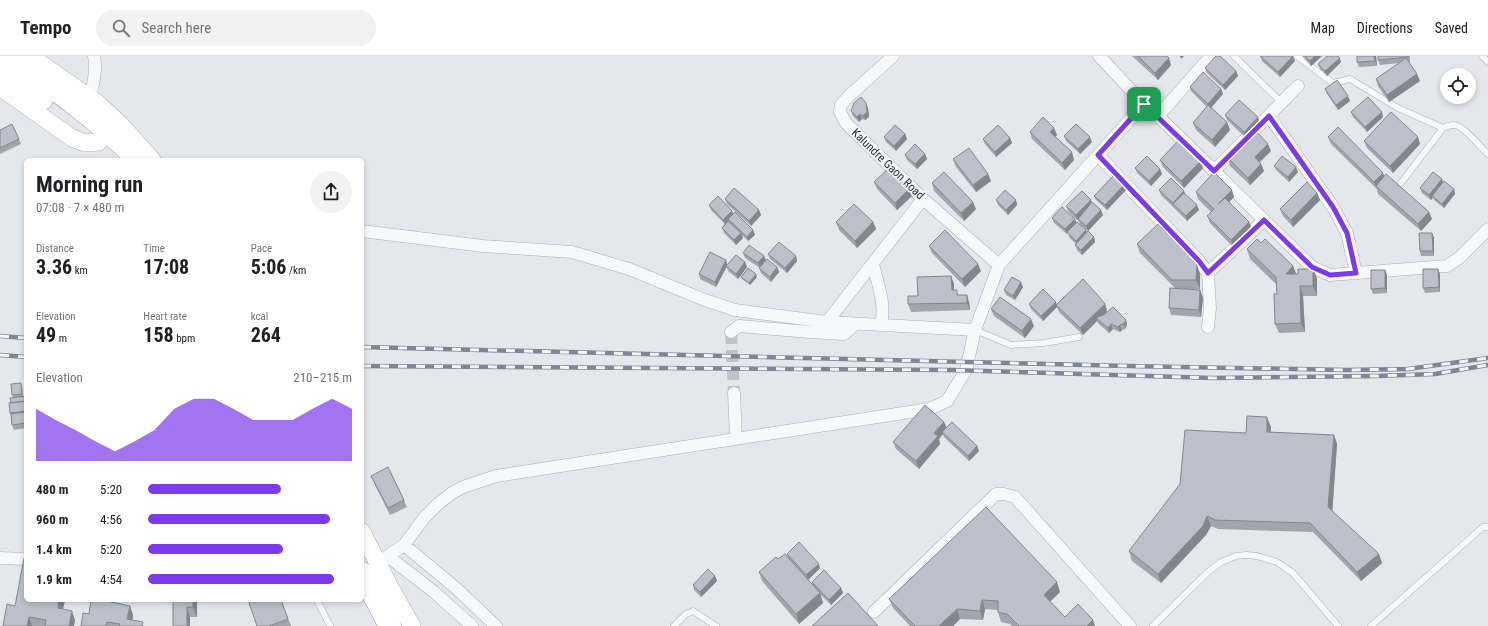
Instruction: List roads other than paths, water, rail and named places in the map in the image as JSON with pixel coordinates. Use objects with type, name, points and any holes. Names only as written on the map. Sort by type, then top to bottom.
[{"type":"highway","points":[[8,56],[86,113],[120,141],[136,158]]},
{"type":"highway","points":[[0,70],[26,87],[99,142],[116,158]]},
{"type":"highway","points":[[376,564],[388,621]]},
{"type":"highway","points":[[362,602],[388,621]]},
{"type":"street","points":[[30,56],[90,98],[120,124],[150,158]]},
{"type":"street","points":[[90,98],[96,74],[96,63],[94,56]]},
{"type":"street","name":"Kalundre Gaon Road","points":[[892,56],[848,96],[841,105],[840,112],[846,123],[924,199],[999,265]]},
{"type":"street","points":[[1099,56],[1144,104],[1312,267],[1330,275],[1447,266],[1459,258],[1488,229]]},
{"type":"street","points":[[1158,116],[1211,56]]},
{"type":"street","points":[[1214,171],[1298,86]]},
{"type":"street","points":[[0,87],[72,138],[85,143],[99,142]]},
{"type":"street","points":[[376,564],[404,545],[424,518],[439,502],[463,487],[496,476],[929,409],[947,401],[966,370],[975,330],[999,265],[1144,104]]},
{"type":"street","points":[[1269,116],[1333,207],[1347,233],[1356,273]]},
{"type":"street","points":[[1098,155],[1199,261],[1208,273],[1210,308],[1208,327]]},
{"type":"street","points":[[828,322],[924,199]]},
{"type":"street","points":[[1208,273],[1264,220]]},
{"type":"street","points":[[364,231],[483,246],[572,252],[629,270],[705,300],[735,310],[828,322],[975,330]]},
{"type":"street","points":[[873,264],[884,310],[881,325]]},
{"type":"street","points":[[731,332],[739,326],[844,334],[854,324]]},
{"type":"street","points":[[734,393],[736,439]]},
{"type":"street","points":[[874,612],[996,494],[1004,494],[1015,497],[1130,626]]},
{"type":"street","points":[[364,541],[376,564],[434,592],[472,626]]},
{"type":"street","points":[[404,545],[457,589],[496,626]]},
{"type":"street","points":[[0,558],[24,559]]},
{"type":"street","points":[[388,621],[412,626]]},
{"type":"lane","points":[[1234,56],[1282,103]]},
{"type":"lane","points":[[1297,56],[1333,83],[1350,79],[1398,108],[1443,128]]},
{"type":"lane","points":[[1482,56],[1488,62]]},
{"type":"lane","points":[[1401,183],[1443,128],[1453,125],[1460,126],[1488,154]]},
{"type":"lane","points":[[975,330],[1011,344],[1044,343],[1078,338]]},
{"type":"lane","points":[[1371,626],[1483,527],[1488,527]]},
{"type":"lane","points":[[1153,626],[1208,572],[1221,562],[1236,556],[1246,555],[1257,556],[1277,562],[1293,573],[1338,626]]},
{"type":"lane","points":[[318,602],[330,626]]},
{"type":"lane","points":[[674,626],[686,614],[693,611],[716,626]]},
{"type":"tunnel","points":[[731,332],[734,393]]},
{"type":"railway","points":[[0,336],[24,338]]},
{"type":"railway","points":[[364,347],[1346,370],[1408,369],[1488,358]]},
{"type":"railway","points":[[0,355],[24,357]]},
{"type":"railway","points":[[364,366],[950,370],[1213,378],[1435,374],[1488,365]]}]
